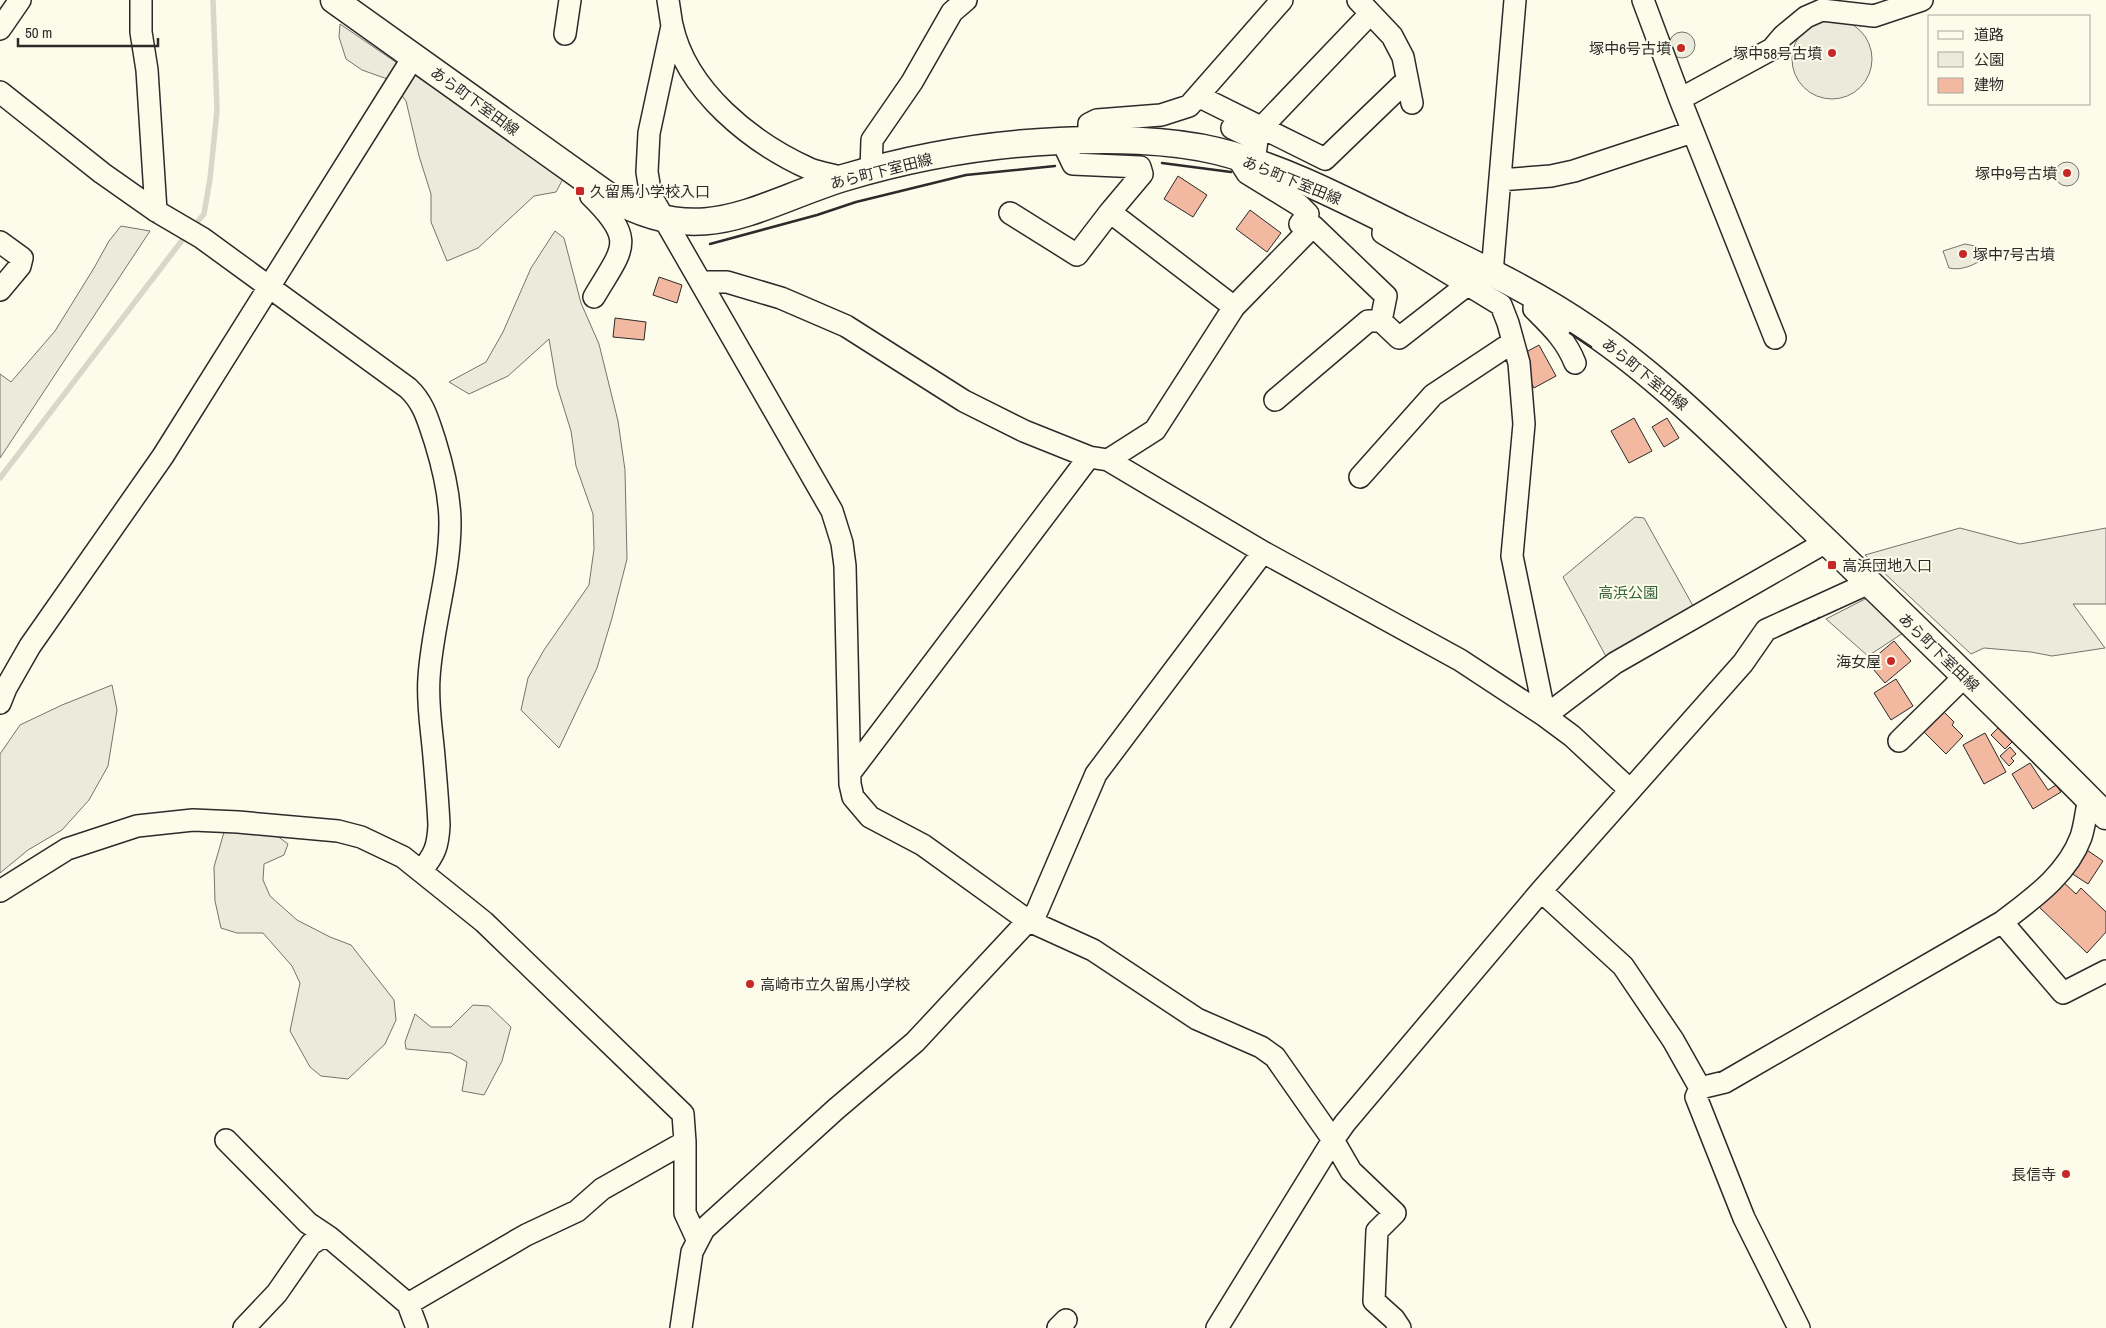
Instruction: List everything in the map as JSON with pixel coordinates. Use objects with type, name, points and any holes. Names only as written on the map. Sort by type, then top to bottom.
[{"type":"main road","name":"あら町下室田線","points":[[334,0],[592,185],[625,206],[665,220],[690,223],[720,220],[844,178],[935,156],[995,146],[1062,141],[1168,144],[1215,150],[1319,188],[1535,296],[1592,332],[1679,400],[2098,807]]},
{"type":"street","points":[[0,29],[20,0]]},
{"type":"street","points":[[141,0],[141,32],[147,70],[156,211]]},
{"type":"street","points":[[565,34],[570,0]]},
{"type":"street","points":[[668,0],[672,26],[687,65],[705,91],[738,124],[777,153],[813,170],[844,178]]},
{"type":"street","points":[[677,0],[649,133],[647,172],[651,196],[824,493],[838,528],[845,566],[850,773],[853,797],[870,817],[923,845],[1027,920],[1093,950],[1197,1018],[1262,1047],[1275,1057],[1333,1140],[1351,1171],[1395,1213],[1377,1232],[1374,1301],[1394,1319],[1400,1328]]},
{"type":"street","points":[[871,171],[872,140],[912,82],[952,12],[966,0]]},
{"type":"street","points":[[1088,141],[1089,124],[1097,120],[1161,115],[1194,101],[1282,0]]},
{"type":"street","points":[[1492,273],[1514,0]]},
{"type":"street","points":[[1643,0],[1692,132],[1775,338]]},
{"type":"street","points":[[1680,99],[1772,49],[1783,36],[1806,17],[1822,10],[1874,16],[1922,0]]},
{"type":"street","points":[[1262,127],[1364,7],[1392,36],[1403,57],[1412,103]]},
{"type":"street","points":[[0,704],[6,688],[30,646],[164,456],[414,56]]},
{"type":"street","points":[[1194,101],[1262,127],[1325,159],[1407,80]]},
{"type":"street","points":[[0,92],[102,173],[156,211],[202,238],[412,392],[420,401],[425,411],[440,460],[450,523],[448,553],[430,668],[429,712],[440,826],[434,856],[422,870]]},
{"type":"street","points":[[1194,101],[1257,140],[1246,160],[1247,174],[1299,205],[1308,214],[1300,224]]},
{"type":"street","points":[[1500,180],[1551,176],[1574,171],[1692,132]]},
{"type":"street","points":[[1010,213],[1077,255],[1142,174],[1140,167],[1073,164],[1062,141]]},
{"type":"street","points":[[592,185],[591,196],[612,219],[619,230],[622,242],[620,254],[594,297]]},
{"type":"street","points":[[1110,212],[1234,307]]},
{"type":"street","points":[[1385,220],[1383,233],[1500,305],[1508,323],[1519,363],[1524,424],[1512,556],[1545,716]]},
{"type":"street","points":[[850,773],[1098,459],[1155,430],[1234,307],[1313,226],[1386,296],[1381,321]]},
{"type":"street","points":[[0,242],[22,258],[20,266],[0,290]]},
{"type":"street","points":[[701,282],[727,282],[781,298],[846,326],[964,401],[1024,431],[1098,459],[1262,552],[1460,660],[1572,736],[1630,790]]},
{"type":"street","points":[[1275,400],[1368,321],[1381,321],[1399,338],[1467,285]]},
{"type":"street","points":[[1535,296],[1534,309],[1569,347],[1575,363]]},
{"type":"street","points":[[1360,477],[1433,395],[1513,342]]},
{"type":"street","points":[[1545,716],[1615,663],[1826,542]]},
{"type":"street","points":[[681,1328],[689,1267],[697,1240],[710,1222],[916,1042],[1037,911],[1096,774],[1262,552]]},
{"type":"street","points":[[1217,1328],[1333,1140],[1541,891],[1743,663],[1766,630],[1869,583]]},
{"type":"street","points":[[1899,741],[1964,677]]},
{"type":"street","points":[[1700,1088],[1726,1082],[2002,922],[2040,893],[2066,866],[2098,807]]},
{"type":"street","points":[[0,891],[44,862],[80,844],[137,826],[193,820],[238,822],[338,831],[381,846],[422,870],[484,922],[683,1114],[685,1213],[697,1240]]},
{"type":"street","points":[[1541,891],[1623,966],[1673,1040],[1700,1088]]},
{"type":"street","points":[[2002,922],[2063,993],[2106,971]]},
{"type":"street","points":[[1700,1088],[1696,1097],[1744,1218],[1799,1328]]},
{"type":"street","points":[[226,1140],[308,1223],[329,1237],[408,1304],[417,1328]]},
{"type":"street","points":[[408,1304],[526,1235],[577,1211],[602,1189],[685,1142]]},
{"type":"street","points":[[254,1324],[311,1244],[319,1238],[329,1237]]},
{"type":"green space","name":"塚中58号古墳","points":[[1832,19],[1847,22],[1860,31],[1869,44],[1872,59],[1869,74],[1860,87],[1847,96],[1832,99],[1817,96],[1804,87],[1795,74],[1792,59],[1795,44],[1804,31],[1817,22]]},
{"type":"green space","points":[[340,24],[564,177],[556,192],[534,196],[478,248],[447,261],[431,222],[431,194],[419,156],[406,101],[390,80],[362,70],[346,59],[339,37]]},
{"type":"green space","name":"塚中6号古墳","points":[[1682,32],[1691,36],[1695,45],[1691,54],[1682,58],[1673,54],[1669,45],[1673,36]]},
{"type":"green space","name":"塚中9号古墳","points":[[2067,162],[2075,166],[2079,174],[2075,182],[2067,186],[2059,182],[2055,174],[2059,166]]},
{"type":"green space","points":[[121,226],[150,231],[0,458],[0,374],[11,382],[55,331],[109,241]]},
{"type":"green space","points":[[555,231],[564,238],[581,303],[599,344],[618,421],[625,470],[627,559],[597,668],[559,748],[521,710],[528,678],[544,650],[589,585],[594,549],[593,514],[576,466],[571,431],[557,386],[549,339],[508,376],[469,394],[449,382],[486,362],[503,332],[531,268]]},
{"type":"green space","name":"塚中7号古墳","points":[[1965,244],[1980,247],[1984,258],[1968,267],[1949,268],[1943,251]]},
{"type":"green space","name":"高浜公園","points":[[1635,517],[1644,518],[1697,613],[1609,662],[1563,577]]},
{"type":"green space","points":[[1960,528],[2020,544],[2106,528],[2106,604],[2073,604],[2105,648],[2052,656],[2031,652],[1984,648],[1971,654],[1865,555]]},
{"type":"green space","points":[[112,685],[117,710],[108,766],[89,800],[62,830],[28,850],[0,873],[0,754],[20,725],[62,705]]},
{"type":"green space","points":[[235,827],[276,835],[288,844],[284,855],[264,864],[263,880],[270,896],[297,920],[330,937],[351,945],[394,1000],[396,1020],[385,1044],[348,1079],[321,1076],[310,1067],[290,1031],[300,983],[292,966],[263,933],[237,933],[221,928],[215,901],[214,867],[224,832]]},
{"type":"green space","points":[[473,1005],[489,1006],[511,1027],[502,1061],[484,1095],[462,1091],[467,1062],[451,1053],[406,1049],[405,1042],[415,1014],[431,1027],[451,1027]]},
{"type":"shaded area","points":[[1867,598],[1903,633],[1868,656],[1826,619]]},
{"type":"building","points":[[1178,176],[1207,195],[1193,217],[1164,199]]},
{"type":"building","points":[[1250,210],[1281,233],[1267,252],[1236,229]]},
{"type":"building","points":[[659,277],[682,285],[677,303],[653,295]]},
{"type":"building","points":[[615,318],[646,322],[644,340],[613,337]]},
{"type":"building","points":[[1539,345],[1556,376],[1534,388],[1517,357]]},
{"type":"building","points":[[1634,418],[1652,451],[1629,463],[1611,431]]},
{"type":"building","points":[[1667,418],[1679,438],[1664,447],[1652,427]]},
{"type":"building","points":[[1894,641],[1911,661],[1885,683],[1868,663]]},
{"type":"building","points":[[1896,679],[1913,706],[1891,720],[1874,693]]},
{"type":"building","points":[[1940,708],[1954,722],[1952,725],[1963,736],[1946,754],[1920,728]]},
{"type":"building","points":[[1999,727],[2013,741],[2005,749],[1991,735]]},
{"type":"building","points":[[1985,733],[2006,772],[1984,784],[1963,745]]},
{"type":"building","points":[[2010,747],[2016,754],[2011,758],[2014,761],[2009,766],[2000,756]]},
{"type":"building","points":[[2030,763],[2048,790],[2056,785],[2061,792],[2033,809],[2012,774]]},
{"type":"building","points":[[2084,848],[2103,861],[2088,884],[2068,871]]},
{"type":"building","points":[[2061,880],[2076,894],[2081,888],[2106,912],[2106,932],[2087,953],[2037,905]]},
{"type":"waterway","points":[[193,227],[204,214],[210,179],[217,111],[213,0]]},
{"type":"waterway","points":[[0,478],[187,234]]},
{"type":"fence","points":[[1786,633],[1820,617]]},
{"type":"wall","points":[[1162,163],[1231,172]]},
{"type":"wall","points":[[710,244],[817,215],[856,202],[966,175],[1055,166]]},
{"type":"wall","points":[[1570,333],[1591,347]]},
{"type":"place","name":"塚中6号古墳","points":[[1681,48]]},
{"type":"place","name":"塚中58号古墳","points":[[1832,53]]},
{"type":"place","name":"塚中9号古墳","points":[[2067,173]]},
{"type":"place","name":"久留馬小学校入口","points":[[580,191]]},
{"type":"place","name":"塚中7号古墳","points":[[1963,254]]},
{"type":"place","name":"高浜団地入口","points":[[1832,565]]},
{"type":"place","name":"海女屋","points":[[1891,661]]},
{"type":"place","name":"高崎市立久留馬小学校","points":[[750,984]]},
{"type":"place","name":"長信寺","points":[[2066,1174]]}]
